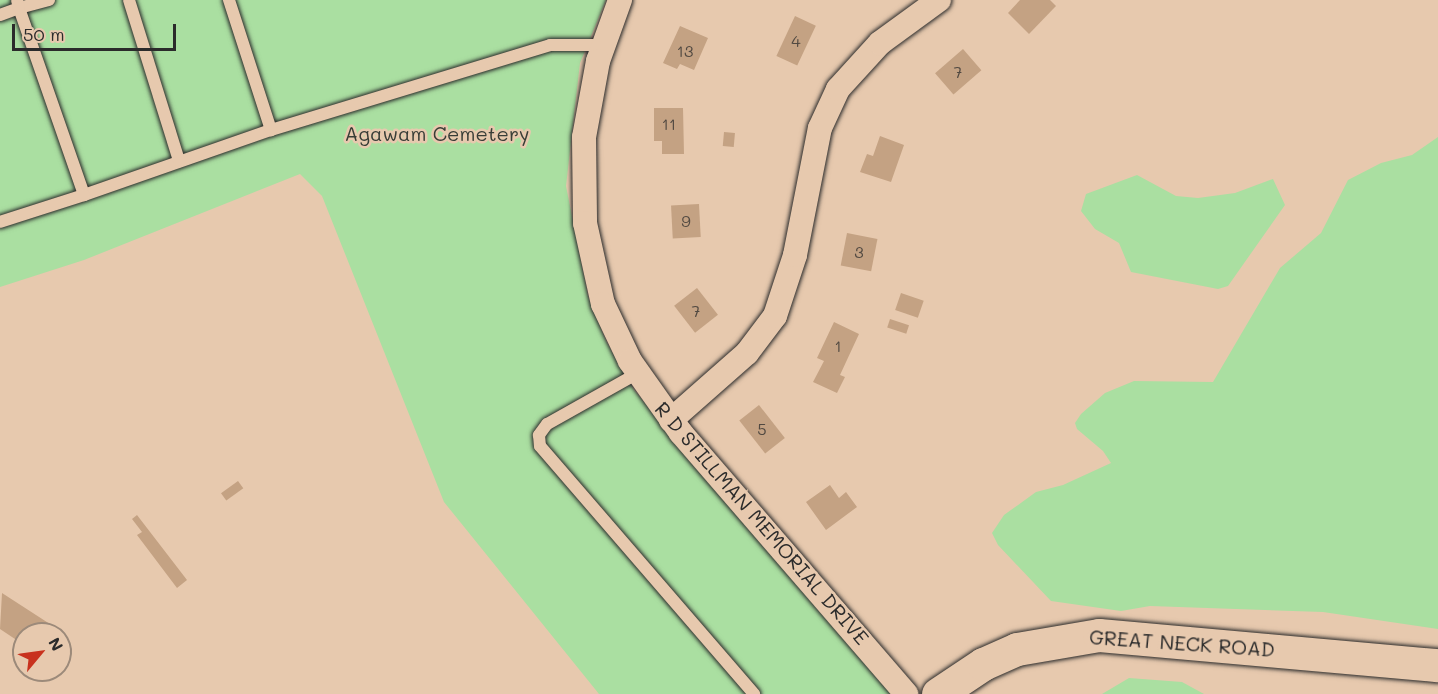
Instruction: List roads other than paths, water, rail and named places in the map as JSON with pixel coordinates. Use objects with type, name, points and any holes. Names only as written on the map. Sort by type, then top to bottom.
[{"type":"street","name":"R D STILLMAN MEMORIAL DRIVE","points":[[620,0],[603,45],[584,137],[585,224],[603,304],[638,373],[671,420],[906,694]]},
{"type":"street","points":[[671,420],[747,353],[775,316],[795,255],[820,128],[838,89],[880,43],[939,0]]},
{"type":"street","name":"GREAT NECK ROAD","points":[[938,694],[983,664],[1017,649],[1099,635],[1438,665]]},
{"type":"lane","points":[[0,15],[18,4],[49,0]]},
{"type":"lane","points":[[129,0],[179,161]]},
{"type":"lane","points":[[229,0],[271,130]]},
{"type":"lane","points":[[18,4],[84,195]]},
{"type":"lane","points":[[0,222],[271,130],[549,45],[603,45]]},
{"type":"lane","points":[[638,373],[547,424],[539,435],[540,446],[754,694]]},
{"type":"park label","name":"Agawam Cemetery","points":[[437,133]]}]
